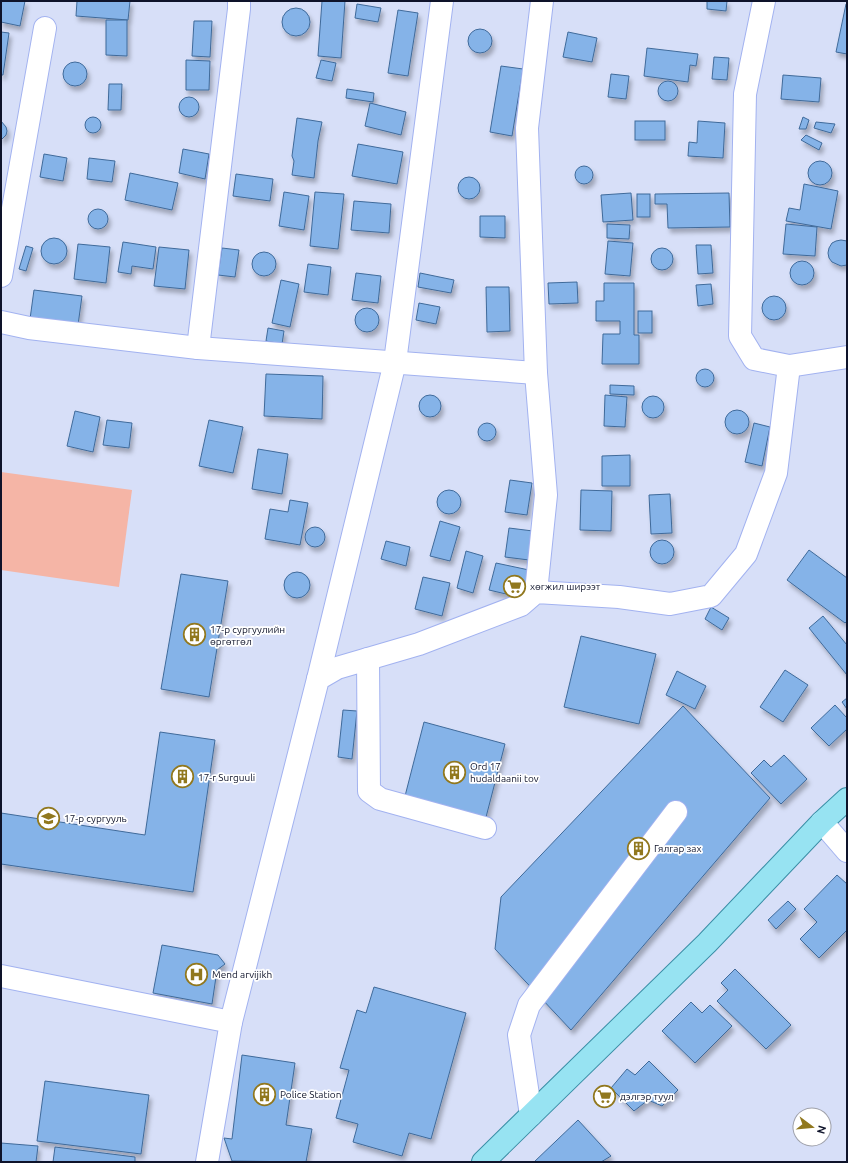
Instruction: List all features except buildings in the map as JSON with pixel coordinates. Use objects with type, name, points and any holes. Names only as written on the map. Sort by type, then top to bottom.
[{"type":"main road","points":[[483,1162],[708,943],[822,822],[847,799]]},
{"type":"street","points":[[198,348],[239,1]]},
{"type":"street","points":[[207,1162],[231,1022],[318,678],[395,362],[442,1]]},
{"type":"street","points":[[318,678],[337,668],[419,644],[521,605],[536,592],[546,495],[536,373],[527,128],[542,1]]},
{"type":"street","points":[[764,1],[745,94],[740,336],[754,359],[789,366],[847,357]]},
{"type":"street","points":[[1,276],[45,28]]},
{"type":"street","points":[[1,322],[29,328],[198,348],[536,373]]},
{"type":"street","points":[[536,592],[619,597],[670,604],[711,596],[746,554],[776,473],[789,366]]},
{"type":"street","points":[[368,659],[369,791],[380,799],[485,828]]},
{"type":"street","points":[[531,1115],[519,1035],[529,1005],[676,812]]},
{"type":"street","points":[[822,822],[847,851]]},
{"type":"street","points":[[1,976],[231,1022]]},
{"type":"shaded area","points":[[1,472],[132,490],[119,587],[1,570]]},
{"type":"place","name":"хөгжил ширээт","points":[[514,586]]},
{"type":"place","name":"17-р сургуулийн өргөтгөл","points":[[195,635]]},
{"type":"place","name":"Ord 17 hudaldaanii tov","points":[[454,772]]},
{"type":"place","name":"17-r Surguuli","points":[[182,777]]},
{"type":"place","name":"17-р сургууль","points":[[48,818]]},
{"type":"place","name":"Гялгар зах","points":[[638,848]]},
{"type":"place","name":"Mend arvijikh","points":[[196,974]]},
{"type":"place","name":"Police Station","points":[[264,1094]]},
{"type":"place","name":"дэлгэр туул","points":[[605,1096]]}]
